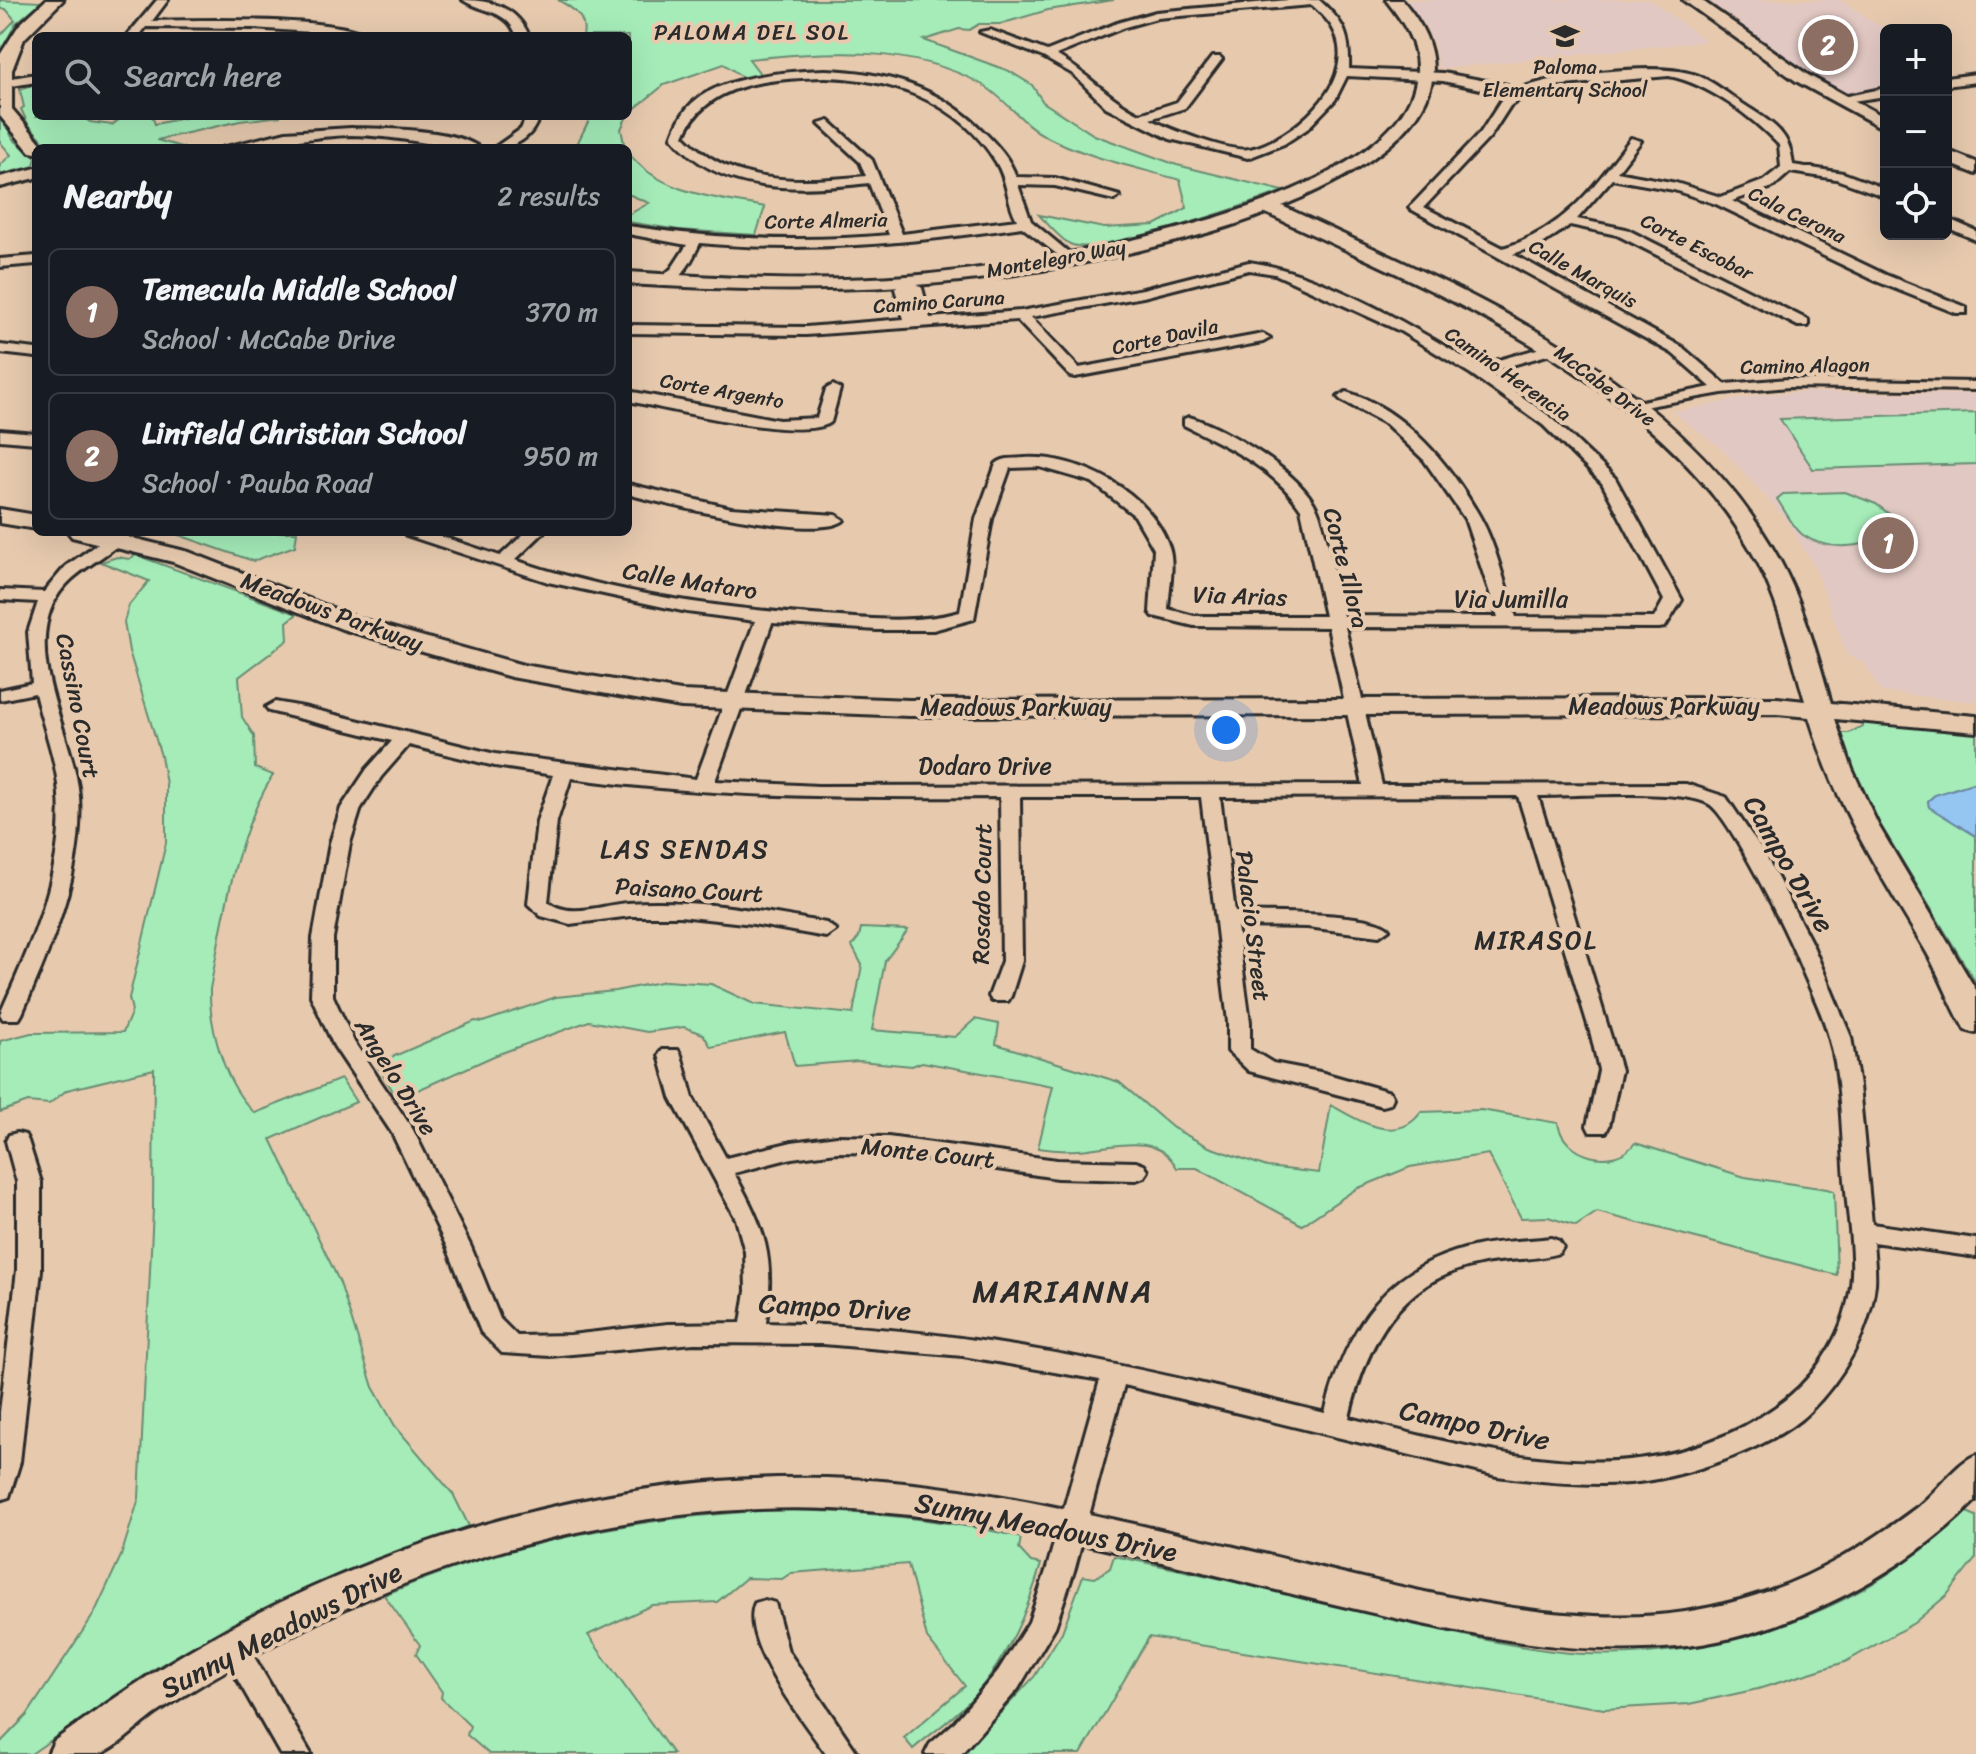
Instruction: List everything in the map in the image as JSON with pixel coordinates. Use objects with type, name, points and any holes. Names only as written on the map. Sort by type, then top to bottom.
[{"type":"street","points":[[32,144],[5,114],[4,67],[10,50],[37,15],[55,0]]},
{"type":"street","points":[[136,32],[163,0]]},
{"type":"street","points":[[468,0],[504,10],[519,22],[522,32]]},
{"type":"street","points":[[986,32],[1047,55],[1077,72],[1110,104],[1174,136],[1248,154],[1280,141],[1303,126],[1331,97],[1343,72],[1344,40],[1332,17],[1313,0],[1156,15],[1121,25],[1047,55]]},
{"type":"street","points":[[1394,0],[1418,33],[1433,79]]},
{"type":"street","points":[[1691,0],[1767,55],[1880,122]]},
{"type":"street","points":[[143,24],[275,25],[344,32]]},
{"type":"street","points":[[1139,119],[1181,105],[1216,59]]},
{"type":"street","points":[[1343,72],[1433,79],[1514,94],[1550,83],[1669,72],[1692,77],[1764,123],[1785,144],[1787,168]]},
{"type":"street","points":[[875,179],[812,183],[745,177],[713,168],[691,155],[678,137],[685,115],[707,96],[740,85],[782,75],[863,76],[897,82],[932,96],[953,111],[999,157],[1012,181],[1025,223],[1067,258]]},
{"type":"street","points":[[1952,81],[1976,78]]},
{"type":"street","name":"Montelegro Way","points":[[632,278],[825,285],[907,282],[993,272],[1126,248],[1268,207],[1350,169],[1389,140],[1417,106],[1433,79]]},
{"type":"street","points":[[2,83],[32,80]]},
{"type":"street","points":[[1839,99],[1880,93]]},
{"type":"street","name":"Calle Marquis","points":[[1514,94],[1486,134],[1416,208],[1677,350],[1722,389]]},
{"type":"street","points":[[509,144],[515,141],[532,120]]},
{"type":"street","points":[[825,124],[866,160],[897,239]]},
{"type":"street","points":[[282,143],[340,133],[413,135],[455,144]]},
{"type":"street","points":[[1502,253],[1544,238],[1568,221],[1611,175],[1635,141]]},
{"type":"street","points":[[1952,158],[1976,169]]},
{"type":"street","points":[[1721,201],[1768,184],[1787,168],[1838,176],[1880,191]]},
{"type":"street","points":[[0,182],[32,174]]},
{"type":"street","name":"Cala Cerona","points":[[1611,175],[1676,187],[1721,201],[1881,278],[1961,310]]},
{"type":"street","points":[[1012,181],[1055,182],[1114,196]]},
{"type":"street","name":"McCabe Drive","points":[[1268,207],[1488,310],[1556,348],[1637,406],[1704,471],[1757,541],[1788,607],[1818,702]]},
{"type":"street","name":"Corte Escobar","points":[[1568,221],[1621,232],[1803,323]]},
{"type":"street","name":"Corte Almeria","points":[[632,231],[690,239],[800,243],[897,239],[1025,223]]},
{"type":"street","points":[[1952,225],[1976,236]]},
{"type":"street","points":[[668,277],[677,271],[694,244],[690,239]]},
{"type":"street","points":[[0,263],[32,260]]},
{"type":"street","name":"Camino Caruna","points":[[632,329],[806,331],[1021,315],[1143,293],[1249,266]]},
{"type":"street","name":"Camino Herencia","points":[[1249,266],[1278,270],[1405,328],[1476,371],[1548,422],[1609,481],[1673,600]]},
{"type":"street","points":[[907,282],[902,289],[910,318],[918,325]]},
{"type":"street","name":"Corte Davila","points":[[1021,315],[1075,373],[1123,369],[1203,347],[1263,338]]},
{"type":"street","points":[[1476,371],[1556,348]]},
{"type":"street","points":[[0,349],[32,353]]},
{"type":"street","name":"Camino Alagon","points":[[1637,406],[1722,389],[1789,383],[1976,386]]},
{"type":"street","name":"Corte Argento","points":[[632,397],[779,425],[823,422],[833,389]]},
{"type":"street","points":[[1346,397],[1391,421],[1430,457],[1473,519],[1509,623]]},
{"type":"street","name":"Corte Illora","points":[[1189,422],[1276,470],[1301,495],[1315,529],[1350,698],[1374,790]]},
{"type":"street","points":[[0,435],[32,438]]},
{"type":"street","name":"Via Arias","points":[[1004,464],[1041,462],[1098,479],[1142,513],[1162,549],[1159,612],[1194,621],[1336,623]]},
{"type":"street","name":"Calle Mataro","points":[[424,536],[600,590],[687,607],[765,617],[933,625],[968,615],[972,569],[993,488],[1004,464]]},
{"type":"street","points":[[632,490],[718,512],[779,521],[836,520]]},
{"type":"street","points":[[0,502],[32,506]]},
{"type":"street","points":[[0,516],[32,521]]},
{"type":"street","name":"Meadows Parkway","points":[[119,536],[351,624],[520,672],[681,699],[737,696],[909,708],[1350,698],[1723,706],[1818,702],[1976,708]]},
{"type":"street","name":"Cassino Court","points":[[11,1014],[44,939],[58,896],[65,856],[69,794],[35,635],[39,616],[48,597],[67,574],[119,536]]},
{"type":"street","name":"Meadows Parkway","points":[[159,536],[196,547],[366,614],[517,656],[737,696]]},
{"type":"street","points":[[503,562],[532,536]]},
{"type":"street","points":[[0,595],[48,597]]},
{"type":"street","name":"Via Jumilla","points":[[1336,623],[1659,623],[1673,600]]},
{"type":"street","points":[[703,787],[765,617]]},
{"type":"street","points":[[0,695],[44,686]]},
{"type":"street","points":[[1818,702],[1838,771],[1858,814],[1951,966],[1976,1023]]},
{"type":"street","name":"Meadows Parkway","points":[[1818,702],[1976,724]]},
{"type":"street","name":"Dodaro Drive","points":[[275,707],[327,716],[404,739],[493,759],[564,771],[703,787],[818,792],[1686,790],[1703,794]]},
{"type":"street","name":"Angelo Drive","points":[[404,739],[374,773],[351,808],[340,843],[323,938],[322,996],[345,1046],[402,1130],[459,1247],[490,1325],[511,1346]]},
{"type":"street","name":"Paisano Court","points":[[564,771],[549,803],[543,832],[538,904],[549,915],[568,918],[631,909],[661,910],[760,918],[826,930]]},
{"type":"street","points":[[1526,790],[1610,1070],[1598,1126]]},
{"type":"street","name":"Palacio Street","points":[[1210,791],[1239,1022],[1239,1051],[1249,1063],[1269,1072],[1316,1079],[1382,1098]]},
{"type":"street","name":"Rosado Court","points":[[1000,996],[1012,961],[1010,792]]},
{"type":"street","name":"Campo Drive","points":[[511,1346],[544,1349],[586,1341],[654,1335],[752,1333],[875,1337],[966,1346],[1115,1372],[1497,1465],[1559,1473],[1633,1472],[1700,1458],[1752,1436],[1799,1406],[1838,1359],[1854,1324],[1863,1284],[1861,1231],[1848,1086],[1840,1037],[1803,946],[1757,858],[1719,801],[1703,794]]},
{"type":"street","points":[[1225,919],[1307,920],[1379,929]]},
{"type":"street","points":[[670,1055],[682,1098],[748,1219],[757,1252],[758,1291],[752,1333]]},
{"type":"street","points":[[0,1489],[7,1462],[29,1270],[29,1182],[17,1141]]},
{"type":"street","name":"Monte Court","points":[[721,1168],[792,1150],[837,1144],[888,1145],[1057,1169],[1136,1171]]},
{"type":"street","points":[[1861,1231],[1976,1248]]},
{"type":"street","points":[[1335,1425],[1352,1362],[1375,1322],[1403,1289],[1437,1268],[1475,1255],[1551,1247]]},
{"type":"street","points":[[940,1754],[963,1733],[1008,1680],[1041,1627],[1115,1372]]},
{"type":"street","name":"Sunny Meadows Drive","points":[[68,1754],[112,1719],[233,1647],[411,1564],[553,1522],[657,1501],[767,1493],[945,1503],[1072,1527],[1454,1615],[1530,1629],[1594,1634],[1698,1629],[1750,1619],[1835,1586],[1872,1563],[1975,1479]]},
{"type":"street","points":[[765,1612],[775,1656],[843,1754]]},
{"type":"street","points":[[233,1647],[296,1754]]},
{"type":"shaded area","name":"Paloma Elementary School","points":[[1403,0],[1650,0],[1707,41],[1439,69],[1435,47],[1427,29]]},
{"type":"shaded area","points":[[1708,0],[1840,0],[1880,26],[1880,88],[1841,93],[1790,61]]},
{"type":"shaded area","points":[[1764,394],[1976,394],[1976,702],[1881,692],[1864,663],[1847,655],[1815,567],[1785,518],[1723,450],[1673,412]]},
{"type":"green space","points":[[0,0],[42,2],[16,23],[0,53],[0,36],[15,20],[6,9],[0,9]]},
{"type":"green space","points":[[558,0],[1114,0],[1048,10],[1000,24],[979,24],[969,30],[959,29],[924,40],[1009,71],[1032,85],[1043,102],[1094,135],[1177,165],[1283,191],[1140,237],[1085,246],[1070,244],[1039,215],[1104,228],[1155,225],[1187,208],[1180,180],[1079,151],[1038,132],[981,84],[954,71],[897,57],[837,53],[749,59],[761,75],[744,78],[724,64],[664,85],[632,111],[632,32],[584,32],[581,18]]},
{"type":"green space","points":[[32,86],[32,120],[87,120],[112,125],[119,120],[154,120],[155,124],[174,120],[248,120],[157,140],[171,144],[46,144],[28,124],[21,109],[24,107],[20,90]]},
{"type":"green space","points":[[0,113],[13,139],[32,155],[32,169],[0,178],[0,165],[11,155],[0,142]]},
{"type":"green space","points":[[589,120],[625,120],[621,129],[624,144],[577,144]]},
{"type":"green space","points":[[632,156],[656,177],[690,192],[765,207],[756,235],[679,230],[632,223],[632,213],[649,203],[632,196]]},
{"type":"green space","points":[[1976,413],[1976,464],[1813,469],[1780,419]]},
{"type":"green space","points":[[1845,492],[1876,504],[1892,516],[1894,528],[1863,544],[1825,544],[1799,532],[1777,499],[1783,494]]},
{"type":"green space","points":[[181,536],[296,536],[295,546],[253,561]]},
{"type":"green space","points":[[136,555],[297,614],[287,622],[288,640],[239,677],[242,717],[254,736],[255,768],[273,775],[249,825],[232,879],[210,989],[212,1021],[227,1072],[244,1102],[255,1113],[341,1079],[356,1102],[271,1139],[340,1283],[373,1387],[395,1426],[453,1494],[469,1526],[325,1581],[230,1625],[154,1669],[31,1754],[0,1754],[0,1743],[27,1715],[94,1614],[121,1556],[139,1498],[153,1209],[154,1069],[67,1090],[49,1104],[28,1102],[0,1112],[0,1041],[31,1033],[123,1032],[132,1011],[129,998],[166,843],[166,784],[161,756],[129,651],[124,622],[129,605],[149,581],[101,562],[117,557],[129,559]]},
{"type":"green space","points":[[1862,721],[1976,733],[1976,782],[1935,795],[1928,801],[1929,807],[1976,836],[1976,983],[1861,793],[1839,733],[1849,733],[1863,726]]},
{"type":"green space","points":[[861,928],[908,930],[885,961],[872,1030],[955,1037],[975,1019],[999,1024],[996,1044],[1119,1082],[1173,1128],[1209,1147],[1267,1167],[1319,1173],[1331,1105],[1365,1123],[1389,1129],[1411,1122],[1421,1112],[1481,1110],[1558,1123],[1569,1144],[1590,1156],[1615,1156],[1626,1152],[1635,1143],[1745,1177],[1827,1189],[1834,1191],[1837,1275],[1597,1212],[1576,1226],[1548,1217],[1521,1218],[1488,1154],[1410,1167],[1356,1189],[1302,1225],[1197,1168],[1177,1168],[1168,1156],[1145,1145],[1072,1150],[1038,1148],[1053,1086],[922,1062],[912,1066],[859,1061],[795,1066],[785,1032],[711,1047],[703,1034],[684,1027],[647,1032],[589,1021],[496,1055],[398,1099],[376,1064],[475,1021],[483,1022],[556,997],[615,991],[665,981],[711,984],[754,1004],[853,1014],[862,965],[852,946]]},
{"type":"green space","points":[[1960,1509],[1976,1516],[1976,1558],[1947,1595],[1914,1623],[1845,1662],[1758,1689],[1689,1704],[1604,1709],[1149,1637],[1081,1754],[962,1754],[1034,1677],[1062,1632],[1083,1576],[1095,1578],[1110,1568],[1114,1556],[1501,1643],[1552,1651],[1648,1653],[1698,1647],[1748,1636],[1842,1600],[1885,1576],[1922,1548]]},
{"type":"green space","points":[[783,1510],[903,1517],[1021,1537],[1019,1549],[1031,1562],[1041,1564],[1023,1617],[997,1666],[953,1717],[913,1749],[904,1738],[965,1686],[927,1638],[908,1564],[791,1573],[782,1579],[746,1578],[717,1602],[652,1605],[588,1635],[673,1754],[489,1754],[467,1735],[470,1726],[441,1698],[442,1692],[416,1654],[420,1645],[384,1595],[481,1560],[580,1534],[681,1518]]},
{"type":"water","points":[[1976,782],[1976,836],[1929,807],[1928,801],[1935,795]]},
{"type":"place","name":"Paloma Elementary School","points":[[1565,36]]},
{"type":"place","name":"Linfield Christian School","points":[[1828,45]]},
{"type":"place","name":"Temecula Middle School","points":[[1888,543]]},
{"type":"district","name":"PALOMA DEL SOL","points":[[752,32]]},
{"type":"district","name":"LAS SENDAS","points":[[685,849]]},
{"type":"district","name":"MIRASOL","points":[[1536,940]]},
{"type":"district","name":"MARIANNA","points":[[1063,1291]]}]
